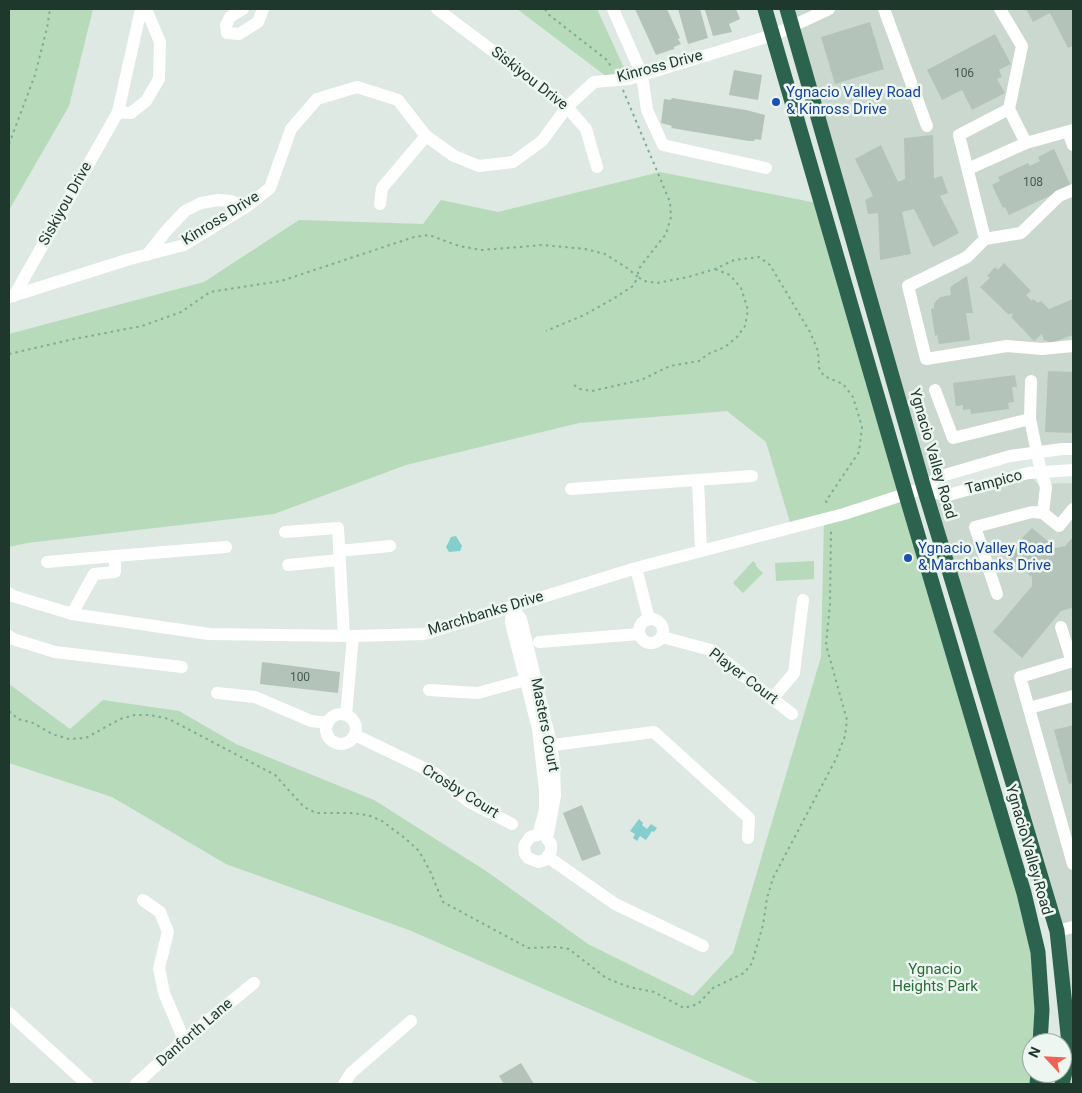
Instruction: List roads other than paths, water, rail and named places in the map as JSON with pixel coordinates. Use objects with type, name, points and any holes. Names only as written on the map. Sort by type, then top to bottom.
[{"type":"highway","name":"Ygnacio Valley Road","points":[[765,9],[1024,893],[1038,952],[1042,1010],[1041,1033]]},
{"type":"highway","name":"Ygnacio Valley Road","points":[[787,9],[924,488],[1057,931],[1070,1004],[1070,1053],[1062,1084]]},
{"type":"street","name":"Siskiyou Drive","points":[[12,297],[118,112],[141,9]]},
{"type":"street","points":[[118,112],[131,113],[146,101],[159,79],[160,42],[146,9]]},
{"type":"street","points":[[243,9],[230,17],[226,25],[227,33],[239,34],[258,22],[263,9]]},
{"type":"street","name":"Siskiyou Drive","points":[[437,9],[567,107],[586,129],[597,167]]},
{"type":"street","points":[[613,9],[642,75],[647,110],[663,145],[766,168]]},
{"type":"street","name":"Kinross Drive","points":[[12,297],[184,245],[246,207],[270,188],[291,128],[317,99],[357,87],[398,100],[426,136],[454,156],[479,166],[513,162],[542,142],[567,107],[594,82],[642,75],[773,35],[830,9]]},
{"type":"street","points":[[884,9],[927,126]]},
{"type":"street","points":[[1000,9],[1022,46],[1009,109],[1026,143]]},
{"type":"street","points":[[985,239],[959,135],[1009,109]]},
{"type":"street","points":[[968,169],[1026,143],[1070,131],[1073,145]]},
{"type":"street","points":[[380,204],[382,188],[426,136]]},
{"type":"street","points":[[1073,190],[1060,196],[1021,233],[985,239],[967,257],[908,286],[926,359],[1007,346],[1042,349],[1073,346]]},
{"type":"street","points":[[147,255],[185,211],[201,203],[218,200],[231,201],[246,207]]},
{"type":"street","points":[[1031,381],[1030,419],[1046,487],[1043,513]]},
{"type":"street","points":[[936,390],[953,438],[1030,419]]},
{"type":"street","name":"Tampico","points":[[924,488],[938,477],[1010,456],[1073,449]]},
{"type":"street","name":"Tampico","points":[[924,488],[945,496],[1028,473],[1073,470]]},
{"type":"street","points":[[571,489],[752,476]]},
{"type":"street","points":[[698,480],[701,551]]},
{"type":"street","name":"Marchbanks Drive","points":[[9,593],[13,596],[72,614],[209,634],[348,636],[424,634],[636,568],[831,518],[924,488]]},
{"type":"street","points":[[997,594],[975,527],[1032,512],[1043,513],[1059,526],[1073,508]]},
{"type":"street","points":[[285,532],[338,528],[348,636],[346,715]]},
{"type":"street","points":[[288,565],[390,546]]},
{"type":"street","points":[[47,562],[226,547]]},
{"type":"street","points":[[72,614],[94,574],[115,572],[115,556]]},
{"type":"street","points":[[636,568],[649,619]]},
{"type":"street","points":[[772,699],[794,673],[803,600]]},
{"type":"street","name":"Masters Court","points":[[512,607],[511,623],[530,680],[538,729],[554,765],[555,796],[547,839],[551,848],[548,857],[542,861],[535,862],[528,858],[524,850],[527,840],[538,834],[545,810],[545,746]]},
{"type":"street","points":[[649,619],[656,620],[662,625],[662,637],[657,642],[649,644],[639,634],[640,626],[645,620],[649,619]]},
{"type":"street","points":[[1061,627],[1072,661],[1020,677],[1073,864]]},
{"type":"street","points":[[538,642],[639,634]]},
{"type":"street","points":[[9,636],[55,652],[182,667]]},
{"type":"street","name":"Player Court","points":[[662,637],[711,650],[792,714]]},
{"type":"street","points":[[429,690],[478,693],[530,680]]},
{"type":"street","points":[[217,693],[254,697],[311,721],[328,723]]},
{"type":"street","points":[[1029,708],[1073,696]]},
{"type":"street","points":[[337,715],[346,715],[354,723],[355,735],[349,742],[336,743],[328,737],[328,723],[337,715]]},
{"type":"street","points":[[545,746],[654,732],[749,818],[748,838]]},
{"type":"street","name":"Crosby Court","points":[[355,735],[436,774],[469,802],[512,824]]},
{"type":"street","points":[[548,857],[615,904],[703,946]]},
{"type":"street","points":[[143,900],[160,912],[168,932],[159,968],[164,993],[184,1040]]},
{"type":"street","points":[[1057,931],[1073,928]]},
{"type":"street","name":"Danforth Lane","points":[[136,1084],[184,1040],[254,983]]},
{"type":"street","points":[[9,1013],[87,1084]]},
{"type":"street","points":[[344,1084],[352,1073],[412,1021]]},
{"type":"water","points":[[456,536],[462,546],[460,551],[449,552],[446,547],[451,537]]},
{"type":"water","points":[[639,819],[647,829],[651,824],[657,828],[654,832],[652,831],[646,840],[640,836],[637,841],[633,838],[635,834],[630,831]]},
{"type":"place","name":"Ygnacio Valley Road & Kinross Drive","points":[[776,102]]},
{"type":"place","name":"Ygnacio Valley Road & Marchbanks Drive","points":[[908,558]]},
{"type":"park label","name":"Ygnacio Heights Park","points":[[935,978]]}]
